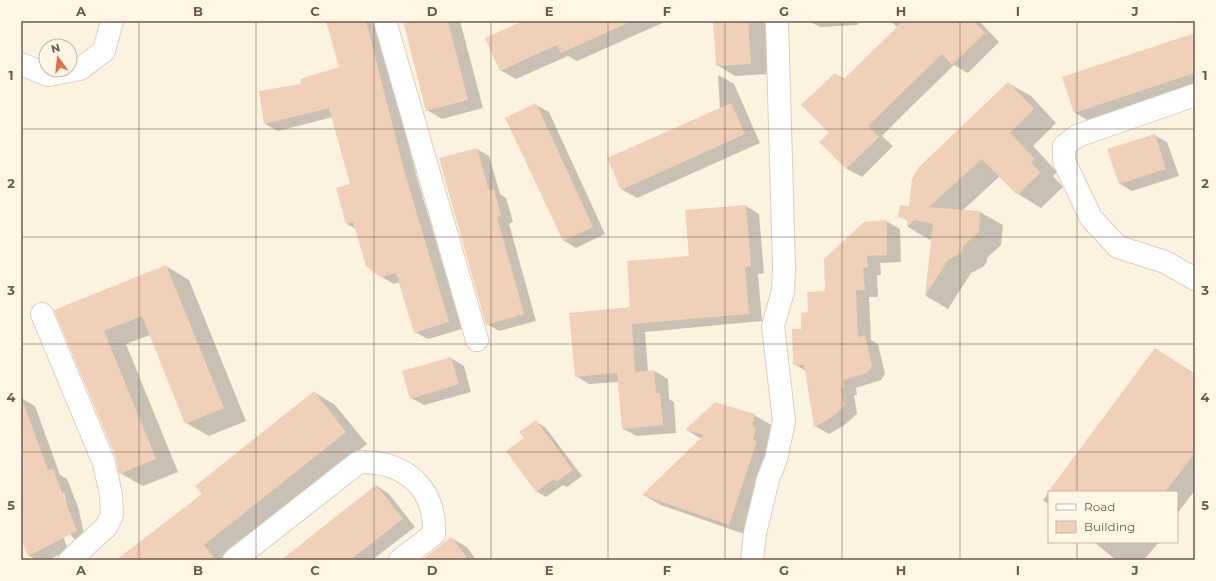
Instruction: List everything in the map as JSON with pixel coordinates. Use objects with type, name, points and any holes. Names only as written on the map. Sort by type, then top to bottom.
[{"type":"street","points":[[21,64],[48,75],[80,69],[104,52],[112,21]]},
{"type":"street","points":[[385,21],[477,340]]},
{"type":"street","points":[[752,560],[755,533],[768,479],[776,459],[784,421],[773,326],[783,291],[784,267],[777,21]]},
{"type":"street","points":[[1195,95],[1077,136],[1064,146],[1064,162],[1091,218],[1118,247],[1165,262],[1195,279]]},
{"type":"street","points":[[42,314],[104,463],[111,495],[112,514],[106,527],[71,560]]},
{"type":"street","points":[[234,560],[359,462],[376,462],[414,478],[428,498],[434,517],[434,534],[400,560]]},
{"type":"building","points":[[326,21],[366,21],[404,170],[449,322],[414,333],[396,273],[380,277],[366,266],[353,222],[346,224],[336,188],[350,184],[329,108],[264,124],[259,91],[301,84],[300,79],[339,67]]},
{"type":"building","points":[[403,21],[448,21],[468,100],[426,111]]},
{"type":"building","points":[[523,21],[632,21],[561,53],[557,45],[500,71],[485,38]]},
{"type":"building","points":[[713,21],[748,21],[751,64],[716,66]]},
{"type":"building","points":[[903,21],[973,21],[985,33],[952,65],[942,54],[868,126],[879,137],[846,169],[819,142],[829,133],[801,105],[835,73],[843,80]]},
{"type":"building","points":[[1195,33],[1195,73],[1074,113],[1062,77]]},
{"type":"building","points":[[1008,82],[1034,109],[1010,133],[1035,159],[1031,162],[1040,173],[1017,195],[982,159],[929,207],[980,211],[979,232],[964,245],[962,252],[948,260],[925,296],[933,224],[914,220],[907,227],[907,219],[898,217],[900,205],[909,206],[912,179],[918,168]]},
{"type":"building","points":[[536,103],[593,227],[563,241],[505,118]]},
{"type":"building","points":[[731,103],[745,134],[621,190],[607,158]]},
{"type":"building","points":[[1155,134],[1166,169],[1119,184],[1107,149]]},
{"type":"building","points":[[477,148],[489,191],[494,189],[501,216],[497,217],[524,314],[486,325],[439,158]]},
{"type":"building","points":[[746,205],[751,266],[745,267],[749,314],[632,324],[635,372],[654,370],[656,393],[660,393],[663,425],[622,429],[617,373],[575,377],[569,313],[630,307],[627,261],[689,256],[685,210]]},
{"type":"building","points":[[887,220],[887,255],[867,256],[868,267],[863,268],[865,290],[856,290],[858,337],[865,335],[872,366],[867,373],[843,380],[844,387],[841,388],[844,406],[834,416],[814,427],[804,365],[793,365],[792,329],[801,329],[801,313],[808,312],[807,292],[825,291],[824,259],[864,222]]},
{"type":"building","points":[[166,265],[224,408],[185,424],[142,316],[104,331],[156,459],[119,474],[116,458],[54,310]]},
{"type":"building","points":[[1155,348],[1195,375],[1195,453],[1166,491],[1049,491]]},
{"type":"building","points":[[451,357],[459,384],[410,399],[402,371]]},
{"type":"building","points":[[314,391],[346,432],[204,545],[216,560],[116,560],[202,494],[195,486]]},
{"type":"building","points":[[21,402],[23,402],[48,470],[53,469],[77,531],[28,556],[21,539]]},
{"type":"building","points":[[715,402],[755,414],[752,426],[756,428],[753,440],[757,441],[729,525],[642,495],[704,435],[685,430]]},
{"type":"building","points":[[536,420],[573,470],[556,482],[554,479],[536,492],[506,451],[524,438],[519,432]]},
{"type":"building","points":[[376,485],[403,519],[350,560],[281,560]]},
{"type":"building","points":[[451,537],[469,560],[422,560]]}]
